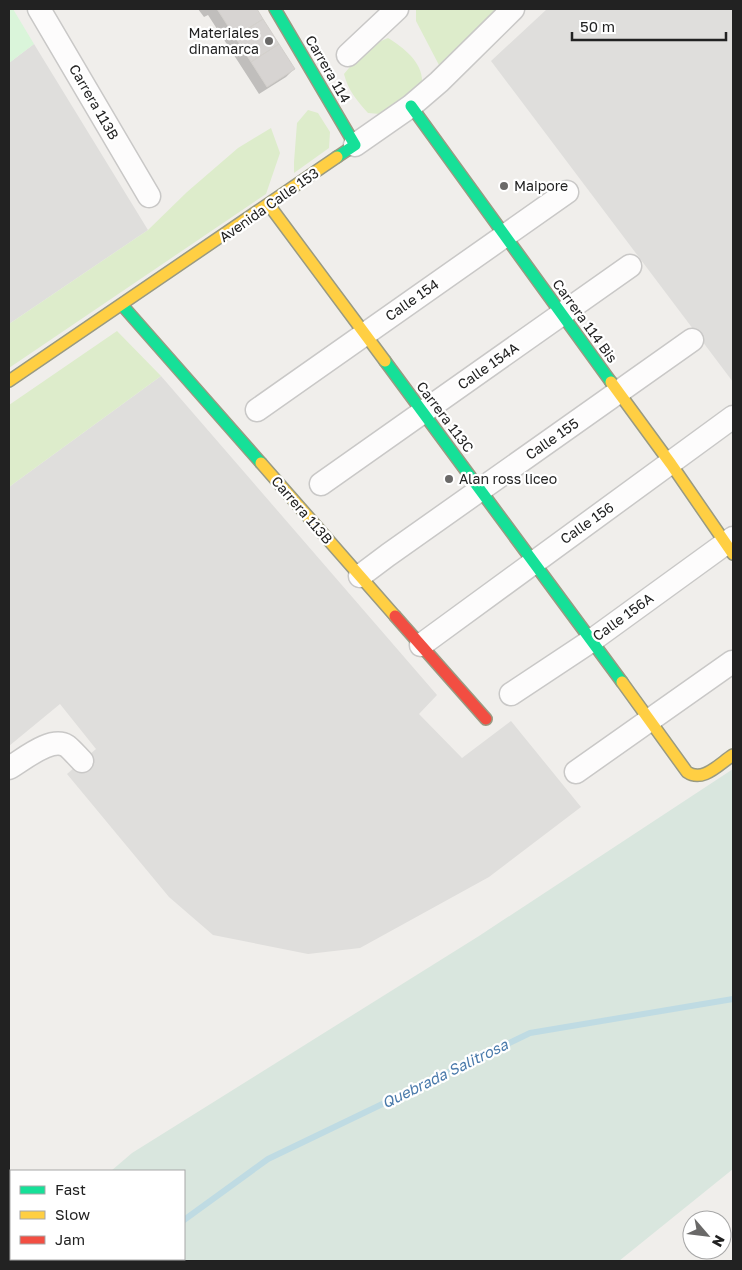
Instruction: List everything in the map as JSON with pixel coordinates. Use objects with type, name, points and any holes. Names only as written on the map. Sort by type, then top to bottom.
[{"type":"street","name":"Carrera 113B","points":[[39,9],[149,196]]},
{"type":"street","name":"Carrera 114","points":[[275,9],[355,145]]},
{"type":"street","points":[[348,56],[397,9]]},
{"type":"street","name":"Avenida Calle 153","points":[[9,381],[269,205],[411,106],[439,82],[513,9]]},
{"type":"street","name":"Carrera 114 Bis","points":[[411,106],[731,545]]},
{"type":"street","name":"Calle 154","points":[[257,410],[567,192]]},
{"type":"street","name":"Carrera 113C","points":[[269,205],[481,489],[686,772],[693,776],[703,776],[733,755]]},
{"type":"street","name":"Calle 154A","points":[[321,484],[630,266]]},
{"type":"street","name":"Carrera 113B","points":[[122,305],[484,717]]},
{"type":"street","name":"Calle 155","points":[[360,576],[692,340]]},
{"type":"street","name":"Calle 156","points":[[421,645],[733,417]]},
{"type":"street","name":"Calle 156A","points":[[511,694],[731,545]]},
{"type":"street","points":[[576,772],[732,662]]},
{"type":"street","points":[[9,768],[49,744],[67,746],[82,761]]},
{"type":"shaded area","points":[[547,9],[733,9],[733,382],[491,61]]},
{"type":"shaded area","points":[[34,44],[148,230],[9,324],[9,63]]},
{"type":"shaded area","points":[[161,376],[437,695],[419,714],[462,758],[511,721],[581,807],[489,877],[360,948],[308,954],[213,935],[169,897],[67,774],[96,749],[60,704],[9,746],[9,487]]},
{"type":"shaded area","points":[[733,769],[733,1169],[619,1261],[9,1261],[10,1256],[10,1260],[185,1260],[185,1170],[112,1170],[132,1153],[479,936]]},
{"type":"green space","points":[[9,9],[13,9],[34,44],[9,63]]},
{"type":"green space","points":[[416,9],[500,9],[440,67],[416,21]]},
{"type":"green space","points":[[388,38],[412,57],[420,69],[422,84],[395,107],[380,114],[368,113],[353,95],[344,74],[358,57],[369,48]]},
{"type":"green space","points":[[308,110],[318,113],[330,132],[329,148],[294,173],[297,123]]},
{"type":"green space","points":[[271,128],[280,153],[266,194],[9,368],[9,324],[148,230],[187,192],[238,148]]},
{"type":"green space","points":[[117,331],[161,376],[9,487],[9,405]]},
{"type":"building","points":[[217,9],[257,9],[263,19],[235,37]]},
{"type":"building","points":[[263,19],[279,44],[251,62],[235,37]]},
{"type":"building","points":[[279,44],[295,69],[267,87],[251,62]]},
{"type":"waterway","name":"Quebrada Salitrosa","points":[[185,1219],[268,1159],[530,1033],[733,999]]},
{"type":"traffic: fast","points":[[275,9],[355,145],[337,157]]},
{"type":"traffic: fast","points":[[411,106],[611,382]]},
{"type":"traffic: fast","points":[[122,305],[261,463]]},
{"type":"traffic: fast","points":[[385,361],[622,682]]},
{"type":"traffic: slow","points":[[9,381],[337,157]]},
{"type":"traffic: slow","points":[[269,205],[385,361]]},
{"type":"traffic: slow","points":[[611,382],[733,554]]},
{"type":"traffic: slow","points":[[261,463],[395,616]]},
{"type":"traffic: slow","points":[[622,682],[687,772],[693,775],[705,774],[733,755]]},
{"type":"traffic: jam","points":[[395,616],[486,719]]},
{"type":"place","name":"Materiales dinamarca","points":[[269,41]]},
{"type":"place","name":"Maipore","points":[[504,186]]},
{"type":"place","name":"Alan ross liceo","points":[[449,479]]}]
